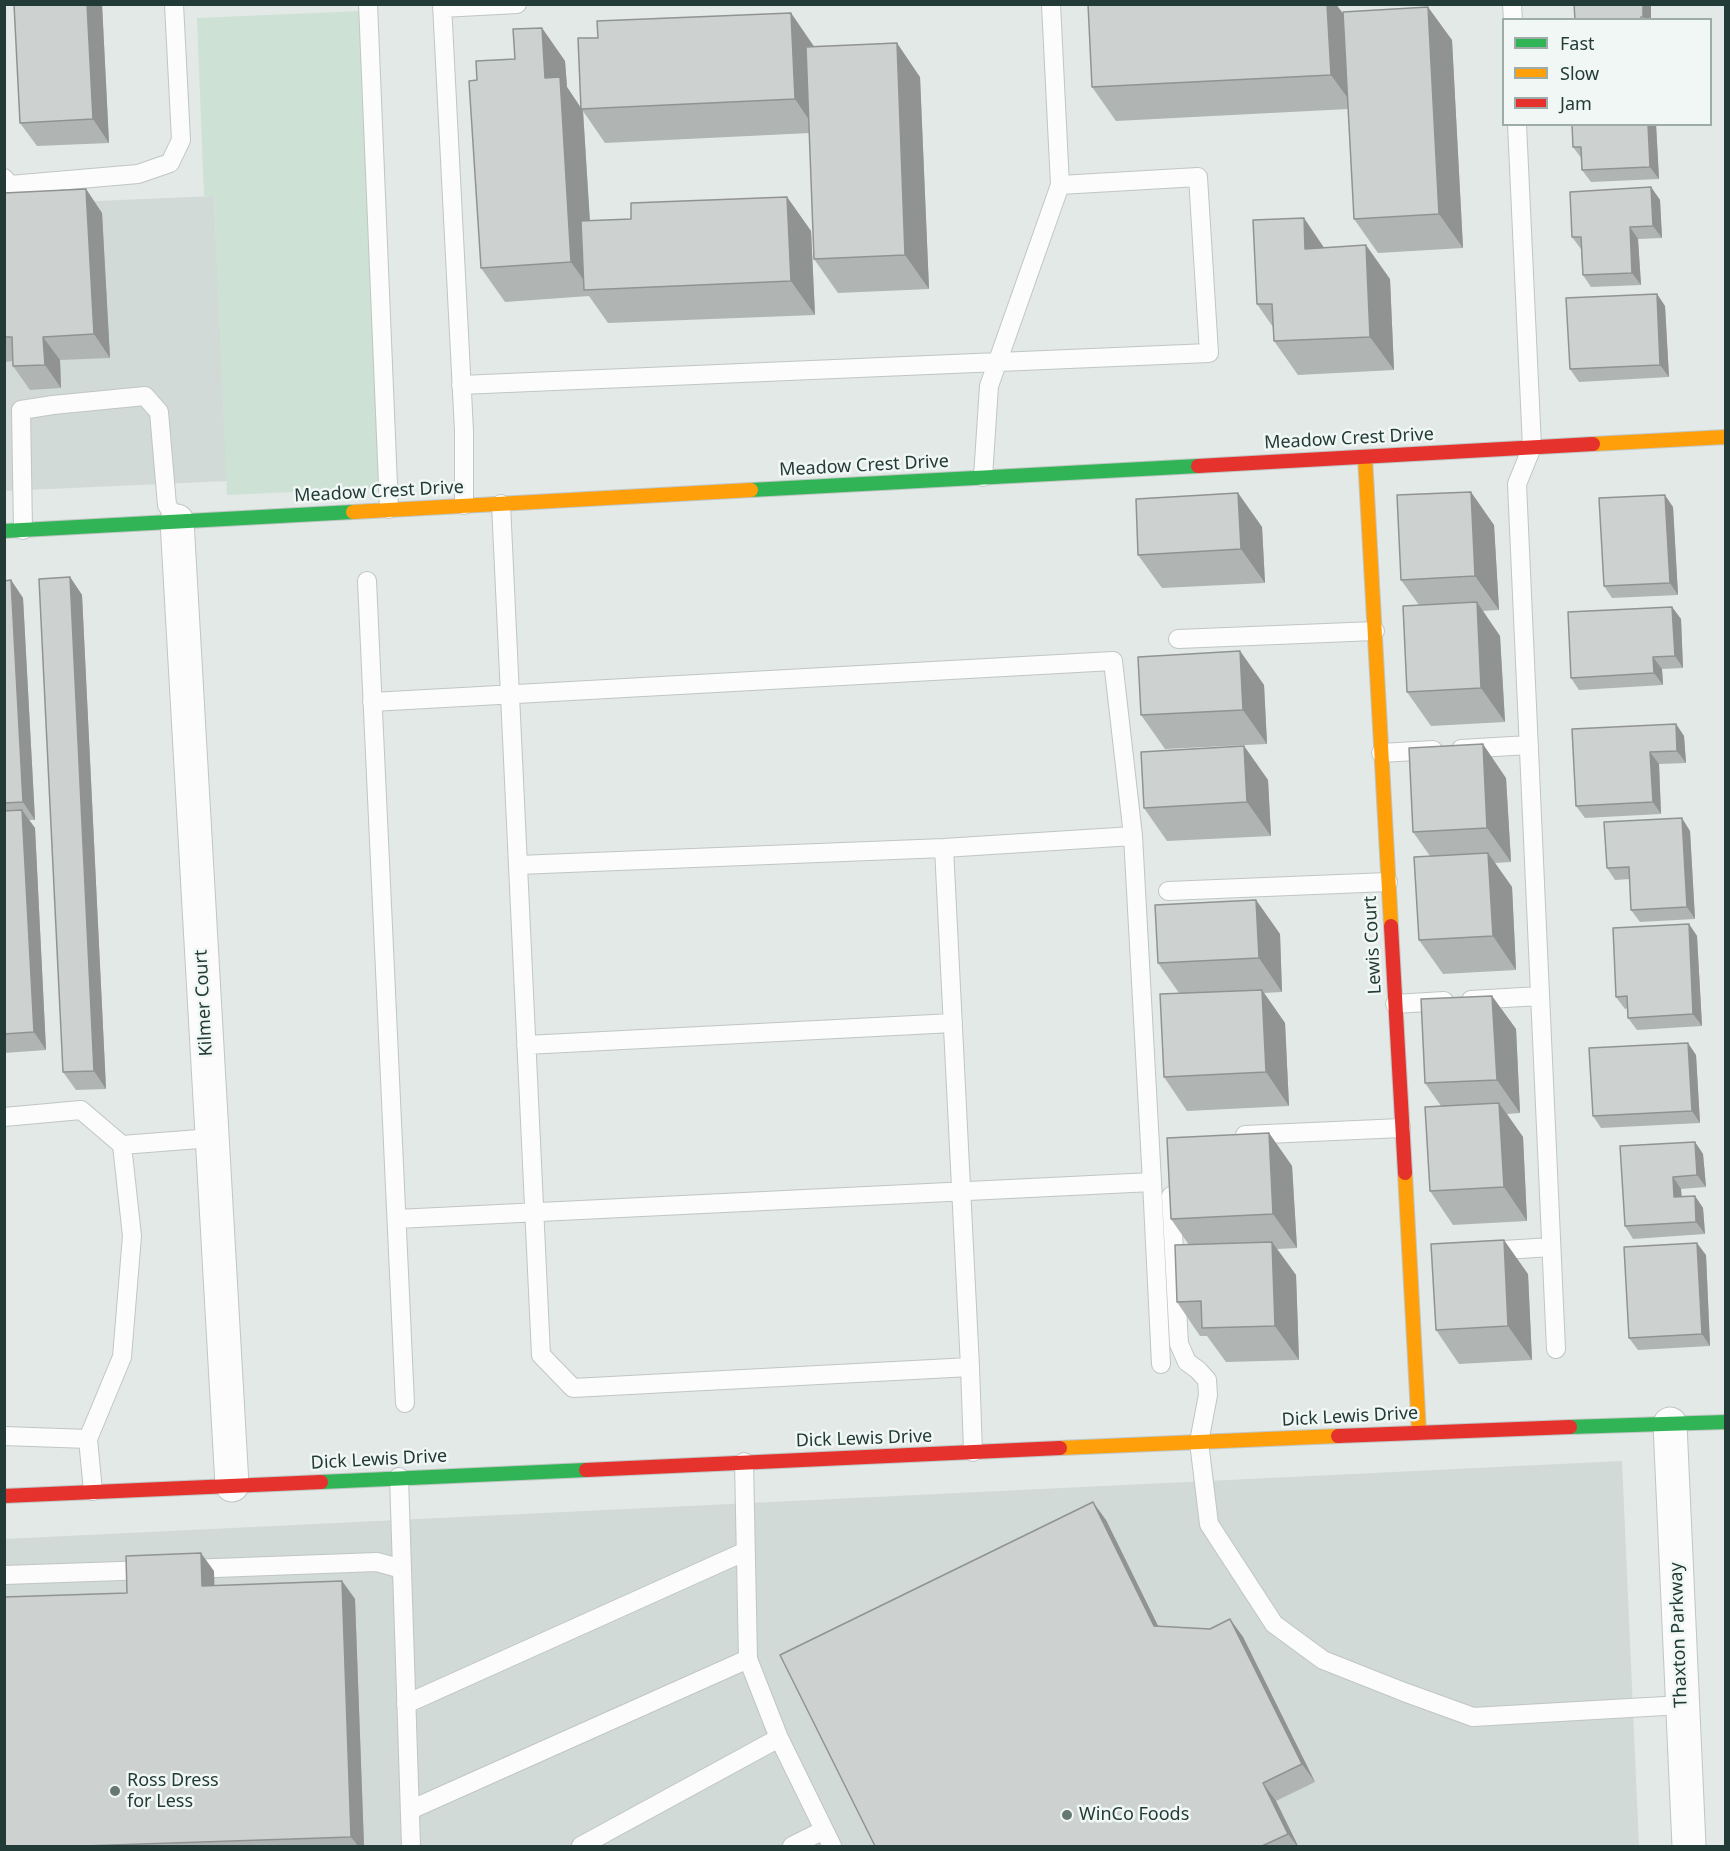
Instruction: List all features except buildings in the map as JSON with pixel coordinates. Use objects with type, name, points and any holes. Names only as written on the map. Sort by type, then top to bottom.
[{"type":"street","name":"Meadow Crest Drive","points":[[4,531],[1725,437]]},
{"type":"street","name":"Lewis Court","points":[[1365,457],[1419,1432]]},
{"type":"street","name":"Kilmer Court","points":[[177,521],[232,1485]]},
{"type":"street","name":"Dick Lewis Drive","points":[[4,1496],[1419,1432],[1725,1422]]},
{"type":"street","name":"Thaxton Parkway","points":[[1670,1424],[1689,1846]]},
{"type":"lane","points":[[4,178],[10,185],[138,174],[170,163],[181,140],[174,4]]},
{"type":"lane","points":[[368,4],[389,509]]},
{"type":"lane","points":[[464,506],[461,385],[442,6],[517,4]]},
{"type":"lane","points":[[982,477],[989,386],[1060,185],[1051,4]]},
{"type":"lane","points":[[1517,126],[1532,447],[1517,484],[1556,1349]]},
{"type":"lane","points":[[461,385],[1209,353],[1198,177],[1060,185]]},
{"type":"lane","points":[[23,530],[21,410],[145,396],[159,412],[167,505],[177,521]]},
{"type":"lane","points":[[501,504],[541,1354],[573,1388],[970,1367]]},
{"type":"lane","points":[[367,581],[405,1403]]},
{"type":"lane","points":[[1178,639],[1375,631]]},
{"type":"lane","points":[[372,702],[1113,661],[1132,836],[1161,1364]]},
{"type":"lane","points":[[1381,753],[1529,745]]},
{"type":"lane","points":[[518,865],[945,848],[1132,836]]},
{"type":"lane","points":[[945,848],[973,1452]]},
{"type":"lane","points":[[1168,891],[1388,882]]},
{"type":"lane","points":[[1395,1004],[1540,996]]},
{"type":"lane","points":[[526,1045],[953,1023]]},
{"type":"lane","points":[[4,1117],[81,1110],[122,1145],[132,1236],[122,1357],[88,1439],[93,1491]]},
{"type":"lane","points":[[1229,1136],[1401,1128]]},
{"type":"lane","points":[[122,1145],[212,1138]]},
{"type":"lane","points":[[397,1219],[1152,1182]]},
{"type":"lane","points":[[1173,1182],[1171,1203],[1179,1344],[1187,1362],[1207,1380],[1208,1395],[1199,1442],[1209,1524],[1274,1624],[1323,1660],[1473,1717],[1682,1705]]},
{"type":"lane","points":[[1468,1252],[1551,1248]]},
{"type":"lane","points":[[1408,1254],[1432,1253]]},
{"type":"lane","points":[[4,1436],[88,1439]]},
{"type":"lane","points":[[744,1462],[744,1552],[748,1659],[779,1738],[828,1838],[792,1846]]},
{"type":"lane","points":[[399,1477],[411,1846]]},
{"type":"lane","points":[[406,1704],[744,1552]]},
{"type":"lane","points":[[4,1575],[377,1562],[402,1569]]},
{"type":"lane","points":[[410,1810],[748,1659]]},
{"type":"lane","points":[[581,1846],[779,1738]]},
{"type":"shaded area","points":[[214,196],[227,481],[5,491],[4,205]]},
{"type":"shaded area","points":[[1622,1461],[1639,1846],[5,1846],[4,1539]]},
{"type":"green space","points":[[362,11],[382,488],[227,495],[214,196],[204,196],[197,18]]},
{"type":"traffic: fast","points":[[751,490],[1198,466]]},
{"type":"traffic: fast","points":[[4,531],[353,512]]},
{"type":"traffic: fast","points":[[1570,1427],[1726,1422]]},
{"type":"traffic: fast","points":[[321,1482],[586,1470]]},
{"type":"traffic: slow","points":[[1593,444],[1726,437]]},
{"type":"traffic: slow","points":[[1365,457],[1391,926]]},
{"type":"traffic: slow","points":[[353,512],[751,490]]},
{"type":"traffic: slow","points":[[1405,1173],[1419,1432]]},
{"type":"traffic: slow","points":[[1060,1448],[1338,1436]]},
{"type":"traffic: jam","points":[[1198,466],[1593,444]]},
{"type":"traffic: jam","points":[[1391,926],[1405,1173]]},
{"type":"traffic: jam","points":[[1338,1436],[1570,1427]]},
{"type":"traffic: jam","points":[[586,1470],[1060,1448]]},
{"type":"traffic: jam","points":[[4,1496],[321,1482]]},
{"type":"place","name":"Ross Dress for Less","points":[[115,1791]]},
{"type":"place","name":"WinCo Foods","points":[[1067,1815]]}]
